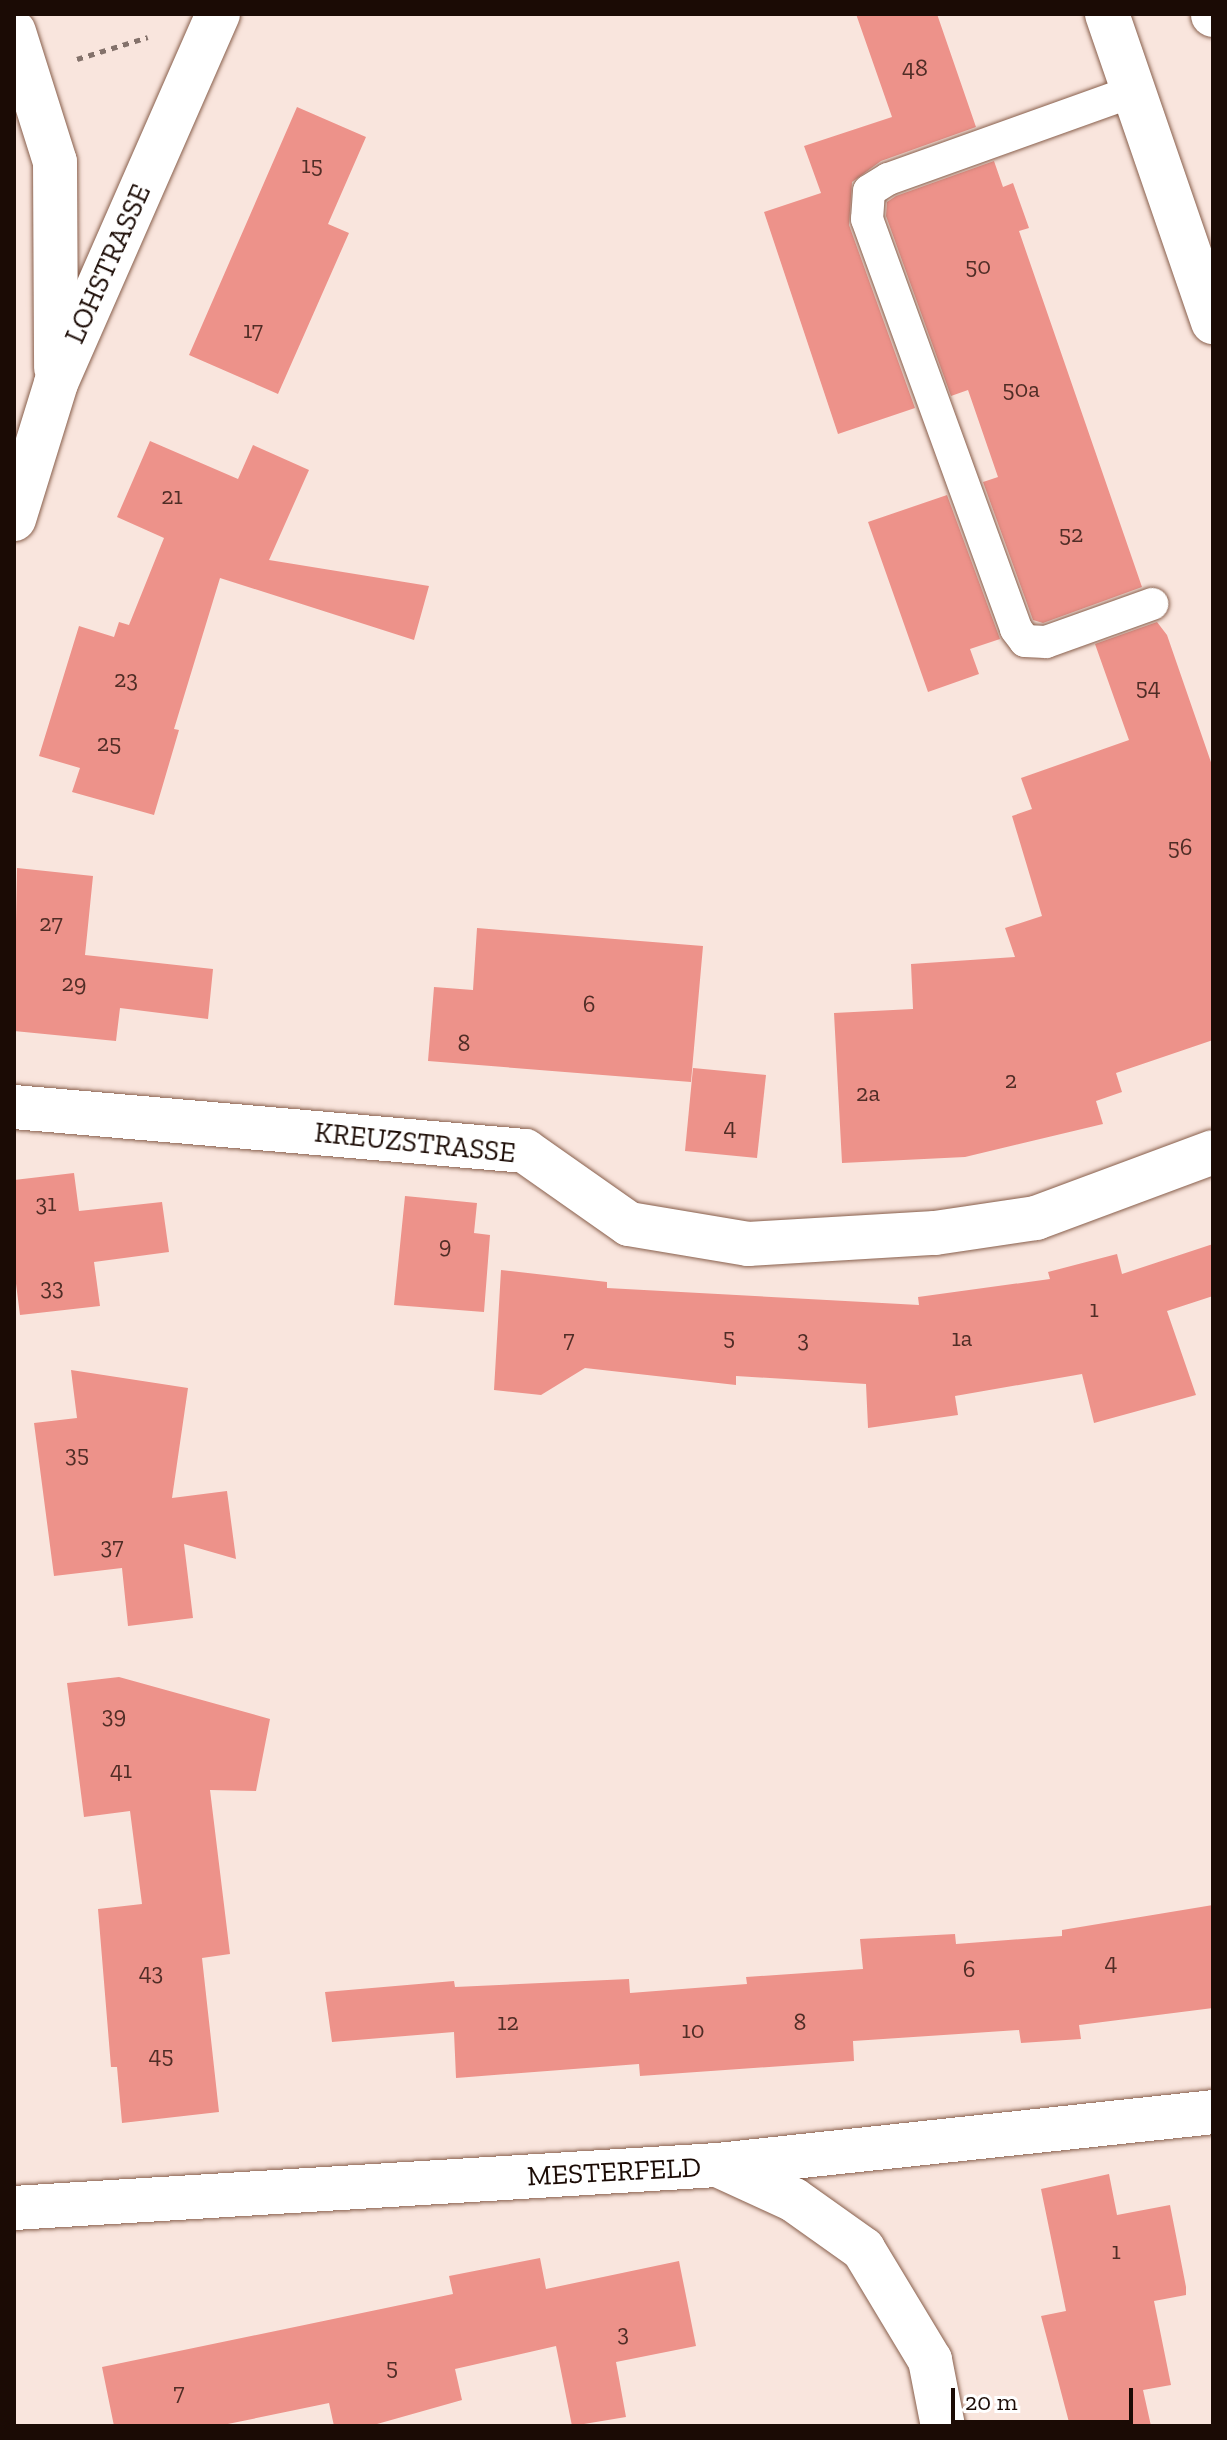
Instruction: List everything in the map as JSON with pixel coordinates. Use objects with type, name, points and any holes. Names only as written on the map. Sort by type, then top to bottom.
[{"type":"street","points":[[1107,14],[1213,322]]},
{"type":"street","name":"LOHSTRASSE","points":[[14,519],[56,383],[218,15]]},
{"type":"street","points":[[14,32],[55,162],[56,383]]},
{"type":"street","name":"KREUZSTRASSE","points":[[14,1107],[525,1151],[629,1224],[748,1244],[935,1233],[1036,1218],[1213,1152]]},
{"type":"street","name":"MESTERFELD","points":[[14,2208],[718,2165],[1213,2112]]},
{"type":"street","points":[[718,2165],[794,2200],[863,2249],[930,2360],[943,2426]]},
{"type":"lane","points":[[1134,91],[888,179],[869,191],[867,219],[1016,629],[1025,641],[1046,642],[1152,604]]},
{"type":"path","points":[[27,74],[218,15]]},
{"type":"building","points":[[856,14],[937,14],[976,127],[881,161],[852,182],[849,225],[915,408],[838,434],[764,212],[821,193],[804,146],[892,117]]},
{"type":"building","points":[[297,107],[366,137],[328,224],[349,233],[278,394],[189,355]]},
{"type":"building","points":[[994,161],[1003,187],[1013,183],[1029,228],[1019,231],[1142,587],[1043,623],[1033,620],[983,482],[998,477],[968,390],[951,396],[886,216],[887,202],[896,196]]},
{"type":"building","points":[[150,441],[238,479],[253,445],[309,470],[269,560],[429,586],[414,640],[220,578],[174,729],[179,730],[154,815],[72,792],[80,768],[39,756],[79,626],[114,637],[119,622],[129,625],[164,538],[117,517]]},
{"type":"building","points":[[947,495],[1000,639],[970,649],[979,674],[928,692],[868,522]]},
{"type":"building","points":[[1157,622],[1167,635],[1213,768],[1213,1040],[1116,1073],[1122,1092],[1096,1101],[1103,1124],[965,1157],[842,1163],[834,1013],[913,1009],[911,964],[1015,957],[1005,928],[1042,916],[1012,816],[1032,809],[1021,778],[1129,740],[1095,644]]},
{"type":"building","points":[[17,868],[93,876],[85,955],[213,969],[208,1019],[120,1008],[116,1041],[14,1031]]},
{"type":"building","points":[[477,928],[703,946],[691,1082],[428,1061],[434,987],[473,990]]},
{"type":"building","points":[[693,1068],[766,1075],[757,1158],[685,1151]]},
{"type":"building","points":[[74,1173],[79,1211],[162,1202],[169,1252],[94,1262],[100,1306],[20,1315],[14,1268],[14,1180]]},
{"type":"building","points":[[405,1196],[477,1203],[474,1233],[490,1235],[484,1312],[394,1305]]},
{"type":"building","points":[[1213,1244],[1213,1296],[1167,1311],[1196,1395],[1094,1423],[1082,1374],[955,1396],[958,1415],[868,1428],[866,1384],[736,1376],[736,1385],[585,1368],[541,1395],[494,1390],[501,1270],[607,1282],[607,1288],[919,1305],[918,1297],[1050,1279],[1048,1272],[1117,1254],[1122,1274]]},
{"type":"building","points":[[71,1370],[188,1388],[172,1498],[227,1491],[236,1559],[184,1544],[193,1618],[128,1626],[122,1568],[54,1576],[34,1423],[77,1418]]},
{"type":"building","points":[[119,1677],[270,1719],[256,1791],[210,1790],[230,1954],[202,1958],[219,2112],[122,2123],[117,2067],[111,2067],[98,1909],[142,1904],[130,1811],[84,1817],[67,1683]]},
{"type":"building","points":[[1213,1905],[1213,2008],[1079,2025],[1081,2039],[1021,2043],[1019,2030],[853,2041],[854,2061],[640,2076],[639,2064],[456,2078],[454,2032],[332,2042],[325,1992],[454,1981],[455,1987],[629,1979],[630,1993],[747,1984],[746,1977],[863,1969],[860,1939],[955,1934],[956,1944],[1062,1936],[1062,1930]]},
{"type":"building","points":[[1109,2174],[1117,2215],[1170,2205],[1186,2287],[1186,2295],[1154,2301],[1171,2385],[1143,2390],[1151,2426],[1070,2426],[1041,2316],[1066,2311],[1041,2189]]},
{"type":"building","points":[[540,2258],[546,2289],[679,2261],[696,2346],[616,2362],[626,2417],[572,2426],[556,2346],[455,2369],[462,2400],[370,2426],[334,2426],[329,2403],[218,2426],[114,2426],[102,2367],[453,2294],[449,2276]]}]
